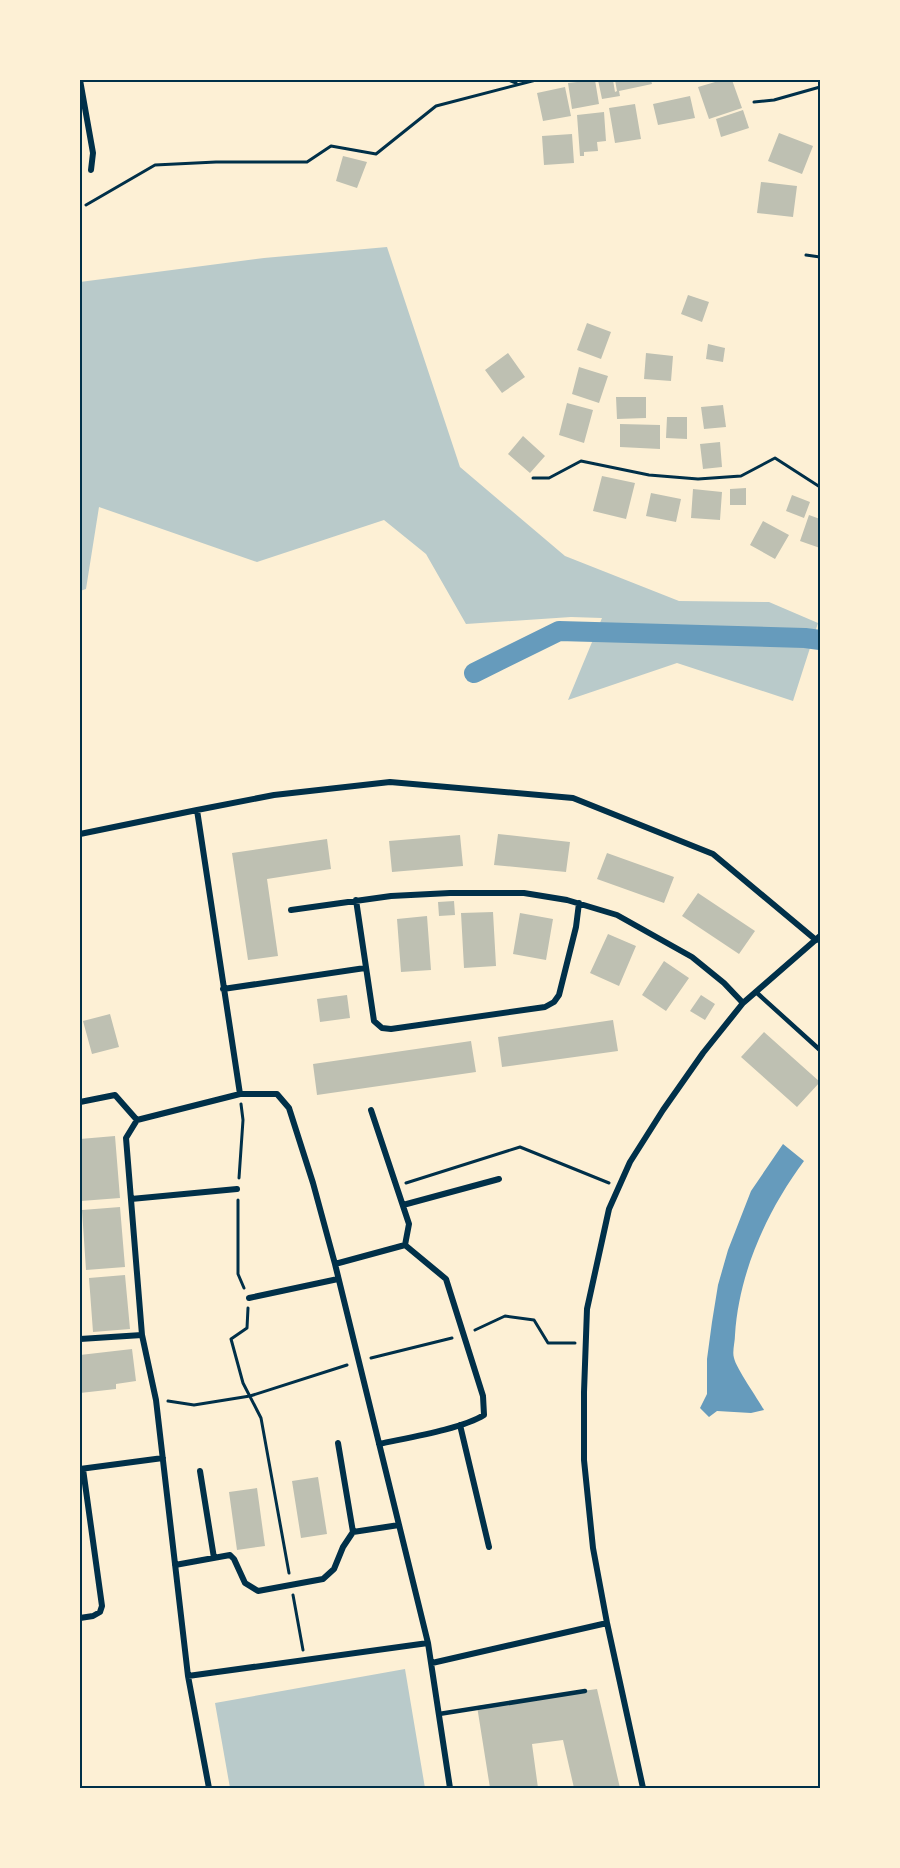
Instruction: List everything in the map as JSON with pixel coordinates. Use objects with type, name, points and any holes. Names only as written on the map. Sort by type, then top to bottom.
[{"type":"street","points":[[80,80],[93,153],[91,170]]},
{"type":"street","points":[[80,834],[274,795],[390,782],[573,798],[713,854],[818,938],[744,1003],[703,1053],[630,1162],[609,1209],[587,1309],[584,1460],[593,1548],[643,1788]]},
{"type":"street","points":[[196,810],[240,1094]]},
{"type":"street","points":[[291,910],[356,900],[450,893],[524,893],[579,903],[617,915],[692,957],[744,1003]]},
{"type":"street","points":[[356,900],[374,1021],[382,1028],[391,1029],[545,1007],[554,1002],[559,995],[576,927],[579,903]]},
{"type":"street","points":[[223,989],[365,968]]},
{"type":"street","points":[[209,1788],[188,1676],[156,1400],[142,1335],[126,1138],[137,1120],[240,1094],[278,1094],[290,1108],[313,1183],[428,1642],[450,1788]]},
{"type":"street","points":[[80,1102],[115,1095],[137,1120]]},
{"type":"street","points":[[371,1110],[409,1224],[405,1245]]},
{"type":"street","points":[[403,1205],[499,1179]]},
{"type":"street","points":[[131,1199],[237,1189]]},
{"type":"street","points":[[335,1264],[405,1245]]},
{"type":"street","points":[[378,1444],[460,1425],[484,1415],[483,1396],[446,1279],[405,1245]]},
{"type":"street","points":[[249,1298],[338,1279]]},
{"type":"street","points":[[80,1340],[142,1335]]},
{"type":"street","points":[[460,1425],[489,1547]]},
{"type":"street","points":[[175,1565],[230,1555],[245,1583],[258,1591],[324,1579],[334,1569],[343,1547],[353,1532],[338,1443]]},
{"type":"street","points":[[80,1618],[93,1616],[100,1612],[102,1606],[81,1469],[163,1458]]},
{"type":"street","points":[[200,1471],[214,1558]]},
{"type":"street","points":[[353,1532],[399,1525]]},
{"type":"street","points":[[432,1663],[607,1623]]},
{"type":"street","points":[[188,1676],[428,1642]]},
{"type":"lane","points":[[756,992],[820,1050]]},
{"type":"lane","points":[[439,1714],[585,1691]]},
{"type":"path","points":[[508,80],[518,83]]},
{"type":"path","points":[[86,206],[155,165],[307,162],[331,146],[376,154],[436,106],[536,80]]},
{"type":"path","points":[[754,102],[774,100],[820,87]]},
{"type":"path","points":[[806,255],[820,257]]},
{"type":"path","points":[[533,478],[549,478],[581,460],[649,475],[698,479],[741,476],[775,458],[820,487]]},
{"type":"path","points":[[240,1094],[243,1120],[237,1189],[238,1274],[249,1298],[247,1328],[231,1340],[243,1383],[261,1418],[305,1660]]},
{"type":"path","points":[[396,1186],[520,1147],[619,1187]]},
{"type":"path","points":[[156,1400],[194,1405],[250,1396],[358,1362],[463,1335],[505,1316],[534,1320],[548,1343],[586,1343]]},
{"type":"shaded area","points":[[387,247],[460,467],[565,556],[679,601],[769,602],[818,623],[793,701],[677,663],[568,700],[602,618],[571,617],[466,624],[426,554],[384,520],[257,562],[99,507],[86,589],[80,591],[80,282],[264,258]]},
{"type":"shaded area","points":[[405,1669],[425,1788],[230,1788],[215,1703]]},
{"type":"water","points":[[783,1144],[804,1161],[778,1200],[757,1243],[742,1288],[733,1350],[739,1369],[764,1410],[751,1413],[717,1411],[709,1417],[700,1408],[707,1394],[707,1359],[718,1285],[728,1250],[751,1191]]},
{"type":"building","points":[[595,80],[599,104],[572,109],[568,83]]},
{"type":"building","points":[[598,80],[613,80],[615,92],[617,91],[615,80],[651,80],[652,84],[619,91],[620,96],[602,99]]},
{"type":"building","points":[[722,80],[732,80],[742,108],[709,119],[698,87]]},
{"type":"building","points":[[565,87],[571,116],[543,121],[537,93]]},
{"type":"building","points":[[690,96],[695,118],[658,125],[653,104]]},
{"type":"building","points":[[635,104],[641,139],[615,143],[609,108]]},
{"type":"building","points":[[743,110],[749,128],[721,137],[716,119]]},
{"type":"building","points":[[604,112],[606,141],[597,142],[598,151],[584,152],[584,156],[580,156],[577,115]]},
{"type":"building","points":[[779,133],[813,146],[802,174],[768,161]]},
{"type":"building","points":[[572,134],[574,163],[544,165],[542,136]]},
{"type":"building","points":[[343,156],[367,162],[357,188],[336,181]]},
{"type":"building","points":[[761,182],[797,186],[793,217],[757,213]]},
{"type":"building","points":[[688,295],[709,302],[702,322],[681,314]]},
{"type":"building","points":[[587,323],[611,332],[601,359],[577,350]]},
{"type":"building","points":[[708,344],[725,348],[723,362],[706,359]]},
{"type":"building","points":[[508,353],[525,377],[502,393],[485,370]]},
{"type":"building","points":[[646,353],[673,356],[671,381],[644,379]]},
{"type":"building","points":[[579,367],[608,376],[599,403],[572,394]]},
{"type":"building","points":[[616,397],[646,397],[646,418],[617,419]]},
{"type":"building","points":[[567,403],[593,410],[584,443],[559,435]]},
{"type":"building","points":[[723,405],[726,427],[704,429],[701,407]]},
{"type":"building","points":[[667,417],[687,417],[687,439],[666,438]]},
{"type":"building","points":[[620,424],[660,425],[660,449],[620,447]]},
{"type":"building","points":[[523,436],[545,456],[530,473],[508,454]]},
{"type":"building","points":[[720,442],[722,467],[703,469],[700,444]]},
{"type":"building","points":[[602,476],[635,483],[626,519],[593,511]]},
{"type":"building","points":[[746,488],[746,505],[730,505],[730,489]]},
{"type":"building","points":[[693,489],[722,492],[720,520],[691,518]]},
{"type":"building","points":[[651,493],[681,499],[676,522],[646,516]]},
{"type":"building","points":[[792,495],[810,502],[804,518],[786,511]]},
{"type":"building","points":[[809,515],[820,519],[820,548],[800,541]]},
{"type":"building","points":[[763,521],[789,535],[775,559],[750,545]]},
{"type":"building","points":[[498,834],[570,842],[566,872],[494,865]]},
{"type":"building","points":[[460,835],[463,866],[392,872],[389,841]]},
{"type":"building","points":[[327,839],[331,869],[267,879],[278,956],[248,960],[232,853]]},
{"type":"building","points":[[607,853],[674,877],[664,903],[597,879]]},
{"type":"building","points":[[698,893],[755,931],[739,954],[682,916]]},
{"type":"building","points":[[454,901],[455,915],[439,916],[438,902]]},
{"type":"building","points":[[493,912],[496,966],[464,968],[461,913]]},
{"type":"building","points":[[520,913],[553,919],[546,960],[513,954]]},
{"type":"building","points":[[427,916],[431,970],[401,972],[397,919]]},
{"type":"building","points":[[608,934],[636,946],[619,986],[590,973]]},
{"type":"building","points":[[664,961],[689,978],[666,1011],[642,995]]},
{"type":"building","points":[[347,995],[350,1018],[320,1022],[317,999]]},
{"type":"building","points":[[701,995],[715,1004],[705,1020],[690,1011]]},
{"type":"building","points":[[110,1014],[119,1047],[92,1054],[83,1021]]},
{"type":"building","points":[[613,1020],[618,1051],[502,1067],[498,1037]]},
{"type":"building","points":[[764,1032],[820,1082],[797,1107],[741,1057]]},
{"type":"building","points":[[471,1041],[476,1072],[317,1095],[313,1064]]},
{"type":"building","points":[[115,1136],[120,1198],[81,1201],[80,1139]]},
{"type":"building","points":[[120,1207],[125,1267],[86,1270],[82,1210]]},
{"type":"building","points":[[125,1275],[130,1329],[93,1332],[89,1278]]},
{"type":"building","points":[[132,1349],[136,1381],[116,1384],[116,1389],[80,1393],[80,1355]]},
{"type":"building","points":[[318,1477],[327,1534],[301,1538],[292,1481]]},
{"type":"building","points":[[257,1488],[265,1546],[237,1550],[229,1492]]},
{"type":"building","points":[[597,1689],[620,1788],[574,1788],[563,1740],[532,1744],[538,1788],[490,1788],[477,1706]]},
{"type":"waterway","points":[[474,673],[559,631],[820,640]]}]
